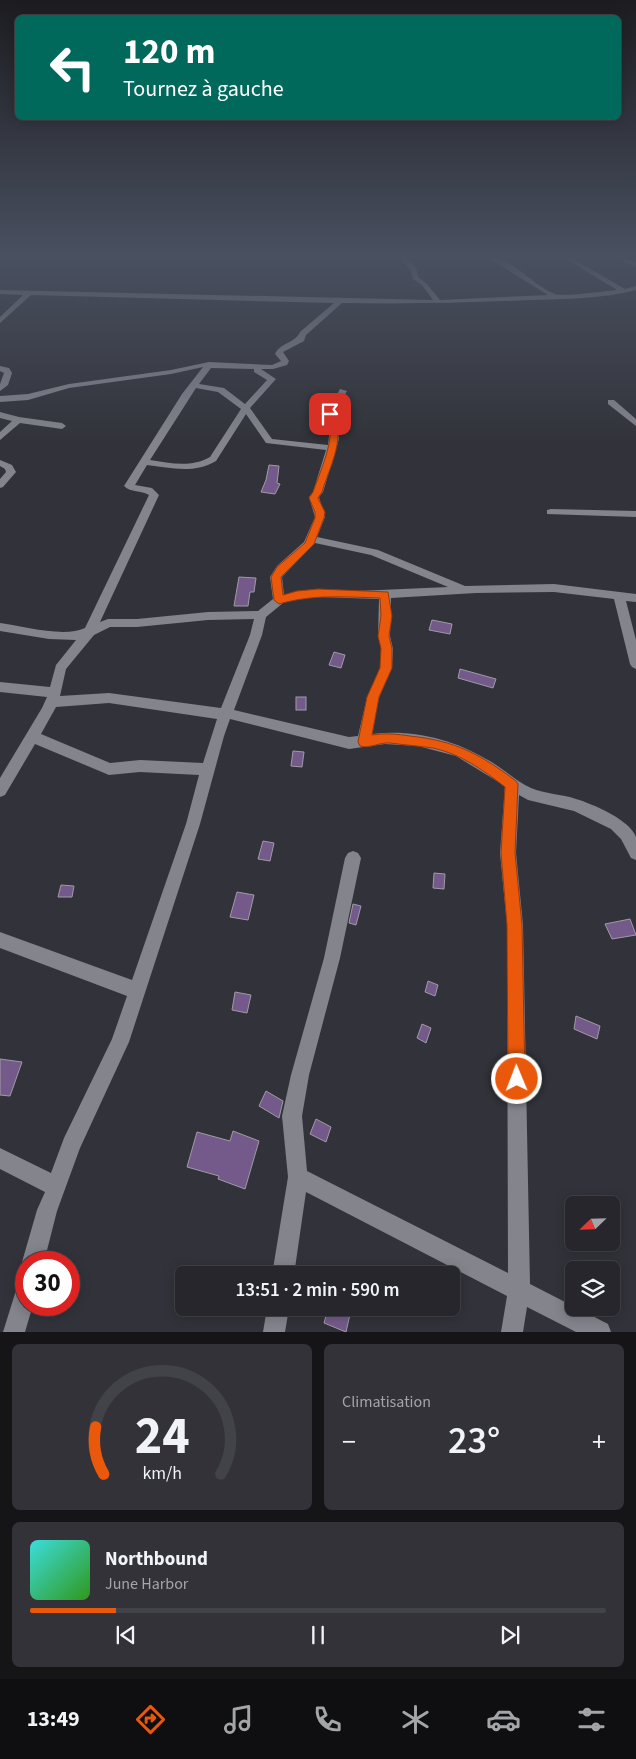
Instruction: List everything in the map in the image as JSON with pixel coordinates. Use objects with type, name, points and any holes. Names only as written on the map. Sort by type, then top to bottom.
[{"type":"street","points":[[0,399],[28,397],[69,386],[171,372],[209,364],[273,367],[285,361],[279,354],[280,351],[301,339],[303,334],[321,318]]},
{"type":"street","points":[[0,791],[33,737],[53,698],[60,668],[90,631],[154,495],[146,489],[129,486],[193,385],[204,374],[209,364]]},
{"type":"street","points":[[144,462],[195,466],[207,463],[213,459],[246,408],[272,379],[258,371],[256,367]]},
{"type":"street","points":[[0,368],[8,373],[4,385],[0,389]]},
{"type":"street","points":[[193,385],[221,390],[246,408],[269,441],[331,448]]},
{"type":"street","points":[[279,600],[276,577],[312,539],[320,512],[314,498],[318,492],[334,439],[334,427],[330,414],[343,391]]},
{"type":"street","points":[[611,402],[636,423]]},
{"type":"street","points":[[0,415],[18,420],[62,426]]},
{"type":"street","points":[[0,437],[18,420]]},
{"type":"street","points":[[0,463],[10,467],[11,472],[0,485]]},
{"type":"street","points":[[551,512],[636,514]]},
{"type":"street","points":[[312,539],[374,552],[462,590]]},
{"type":"street","points":[[36,1251],[47,1210],[71,1145],[120,1042],[193,824],[217,736],[262,616],[279,600],[297,594],[312,593],[385,595],[462,590],[554,588],[636,598]]},
{"type":"street","points":[[364,742],[373,697],[386,668],[387,648],[384,636],[386,616],[385,595]]},
{"type":"street","points":[[619,597],[636,664]]},
{"type":"street","points":[[0,627],[49,635],[75,636],[108,623],[137,623],[208,616],[262,616]]},
{"type":"street","points":[[0,687],[53,698],[109,698],[217,714],[226,713],[349,743],[385,738],[434,743],[460,751],[482,762],[528,794],[576,806],[616,824],[626,834],[636,853]]},
{"type":"street","points":[[33,737],[109,769],[140,766],[209,769]]},
{"type":"street","points":[[512,784],[508,853],[515,925],[519,1290],[512,1332]]},
{"type":"street","points":[[284,1266],[298,1177],[292,1116],[298,1083],[332,958],[353,858]]},
{"type":"street","points":[[0,940],[136,991]]},
{"type":"street","points":[[0,1158],[57,1186]]},
{"type":"street","points":[[298,1177],[600,1332]]},
{"type":"street","points":[[14,1332],[19,1316]]},
{"type":"street","points":[[274,1332],[277,1316]]},
{"type":"building","points":[[269,465],[279,466],[277,483],[280,484],[275,494],[261,492]]},
{"type":"building","points":[[239,577],[256,578],[254,592],[250,592],[248,606],[234,606]]},
{"type":"building","points":[[432,620],[452,624],[450,634],[429,630]]},
{"type":"building","points":[[334,652],[345,655],[341,668],[329,665]]},
{"type":"building","points":[[460,669],[496,679],[493,688],[458,678]]},
{"type":"building","points":[[296,697],[306,697],[306,710],[296,710]]},
{"type":"building","points":[[293,751],[304,752],[302,767],[291,766]]},
{"type":"building","points":[[263,841],[274,843],[270,861],[258,859]]},
{"type":"building","points":[[434,873],[445,874],[444,889],[433,888]]},
{"type":"building","points":[[61,885],[74,886],[72,897],[58,897]]},
{"type":"building","points":[[237,892],[254,895],[248,920],[230,917]]},
{"type":"building","points":[[353,904],[361,906],[356,925],[349,923]]},
{"type":"building","points":[[630,919],[636,935],[612,939],[605,924]]},
{"type":"building","points":[[428,981],[438,985],[435,996],[425,992]]},
{"type":"building","points":[[235,992],[251,995],[247,1013],[232,1010]]},
{"type":"building","points":[[576,1016],[600,1026],[597,1039],[574,1029]]},
{"type":"building","points":[[422,1024],[431,1028],[426,1043],[417,1038]]},
{"type":"building","points":[[0,1059],[22,1062],[10,1096],[0,1095]]},
{"type":"building","points":[[266,1091],[283,1101],[279,1118],[259,1106]]},
{"type":"building","points":[[316,1119],[331,1127],[326,1142],[310,1134]]},
{"type":"building","points":[[233,1131],[259,1141],[245,1189],[218,1179],[219,1176],[187,1167],[197,1132],[230,1141]]},
{"type":"building","points":[[326,1316],[350,1316],[346,1332],[324,1323]]},
{"type":"route","points":[[330,414],[334,427],[334,439],[318,492],[314,498],[320,512],[320,518],[309,544],[276,577],[279,600],[297,594],[318,593],[385,595],[386,624],[384,642],[387,648],[386,668],[373,697],[364,742],[385,738],[434,743],[460,751],[482,762],[512,784],[508,853],[515,925],[517,1079]]}]
